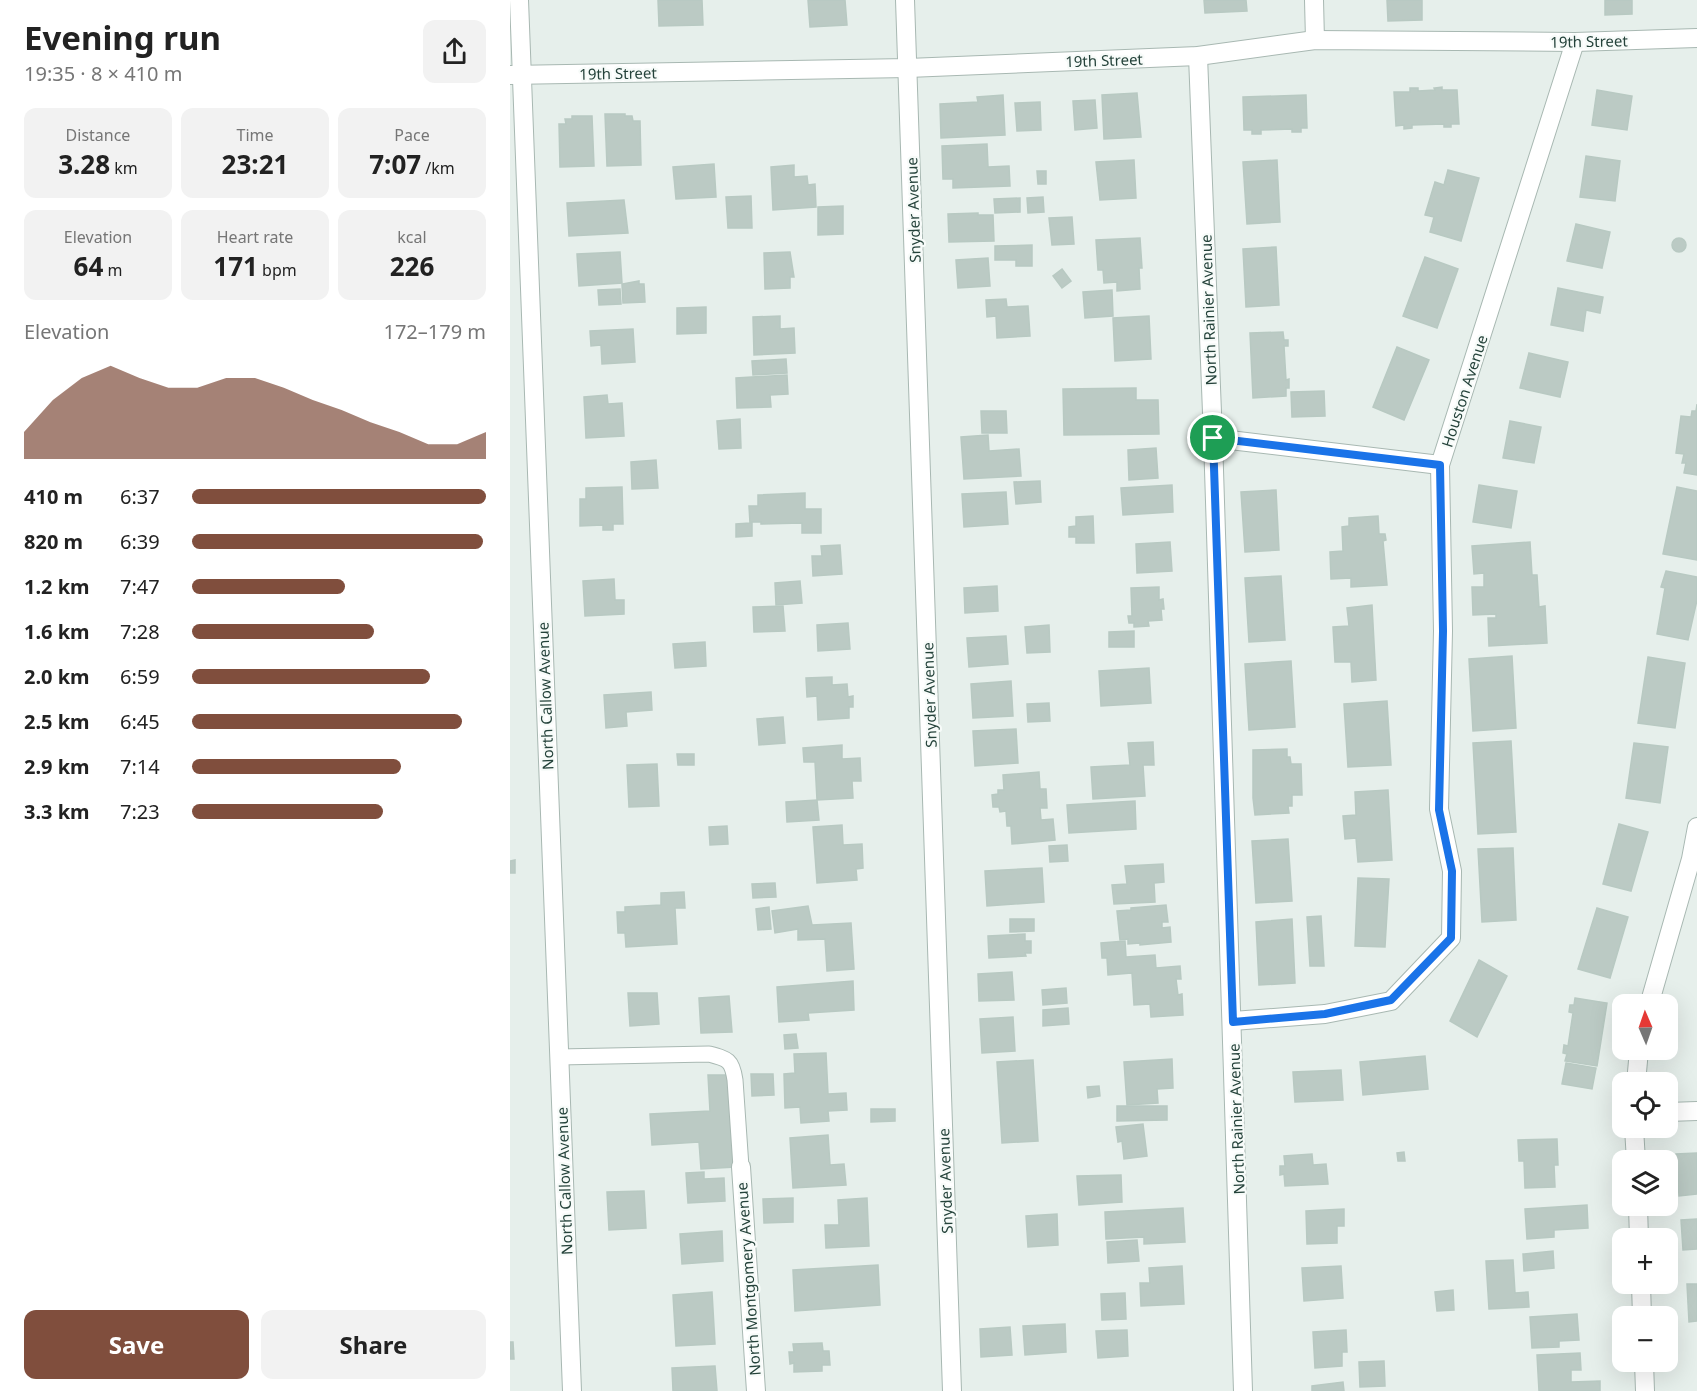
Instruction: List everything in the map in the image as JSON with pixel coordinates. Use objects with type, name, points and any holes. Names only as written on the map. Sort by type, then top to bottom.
[{"type":"street","name":"North Callow Avenue","points":[[519,0],[516,75],[572,1391]]},
{"type":"street","name":"Snyder Avenue","points":[[905,0],[952,1391]]},
{"type":"street","points":[[1314,0],[1315,40]]},
{"type":"street","name":"19th Street","points":[[516,75],[908,68],[1198,56],[1315,40],[1575,42],[1697,38]]},
{"type":"street","name":"Houston Avenue","points":[[1233,1022],[1325,1014],[1391,1000],[1451,938],[1452,871],[1439,810],[1443,631],[1440,465],[1575,42]]},
{"type":"street","name":"North Rainier Avenue","points":[[1198,56],[1233,1022],[1243,1391]]},
{"type":"street","points":[[1213,438],[1440,465]]},
{"type":"street","points":[[1651,994],[1691,859],[1697,827]]},
{"type":"street","points":[[1678,1111],[1697,1110]]},
{"type":"street","name":"North Montgomery Avenue","points":[[741,1167],[756,1391]]},
{"type":"street","points":[[1644,1372],[1645,1391]]},
{"type":"lane","points":[[559,1057],[709,1054],[726,1059],[734,1067],[741,1167]]},
{"type":"building","points":[[658,0],[702,0],[703,25],[659,26]]},
{"type":"building","points":[[808,0],[845,0],[847,25],[810,27]]},
{"type":"building","points":[[1204,0],[1246,0],[1247,11],[1205,13]]},
{"type":"building","points":[[1387,0],[1422,0],[1422,20],[1388,21]]},
{"type":"building","points":[[1605,0],[1632,0],[1632,14],[1605,15]]},
{"type":"building","points":[[1442,87],[1442,90],[1457,90],[1459,124],[1451,124],[1451,127],[1444,127],[1444,124],[1412,125],[1412,128],[1404,129],[1404,125],[1396,126],[1394,92],[1410,92],[1410,88],[1418,88],[1418,91],[1435,90],[1434,88]]},
{"type":"building","points":[[1597,90],[1632,96],[1627,130],[1592,125]]},
{"type":"building","points":[[1137,93],[1141,137],[1104,139],[1102,95]]},
{"type":"building","points":[[1003,95],[1005,135],[941,138],[940,104],[978,102],[977,97]]},
{"type":"building","points":[[1306,95],[1307,128],[1301,128],[1301,132],[1292,132],[1292,129],[1261,130],[1261,134],[1252,134],[1252,130],[1244,130],[1243,97]]},
{"type":"building","points":[[1095,100],[1097,128],[1075,130],[1073,101]]},
{"type":"building","points":[[1040,102],[1041,130],[1017,131],[1015,103]]},
{"type":"building","points":[[605,114],[625,114],[625,116],[632,116],[633,121],[640,121],[641,165],[607,166]]},
{"type":"building","points":[[572,116],[592,116],[594,166],[560,167],[559,124],[566,124],[565,119],[572,119]]},
{"type":"building","points":[[987,144],[988,167],[1009,166],[1010,186],[953,188],[953,179],[943,179],[942,146]]},
{"type":"building","points":[[1586,156],[1620,161],[1615,201],[1580,197]]},
{"type":"building","points":[[1134,160],[1136,198],[1100,200],[1096,162]]},
{"type":"building","points":[[1277,160],[1280,222],[1247,224],[1243,162]]},
{"type":"building","points":[[714,164],[716,197],[676,199],[673,167]]},
{"type":"building","points":[[794,165],[794,177],[807,176],[808,185],[815,184],[816,207],[773,210],[771,167]]},
{"type":"building","points":[[1448,170],[1479,178],[1461,241],[1430,232],[1434,217],[1425,215],[1435,182],[1444,185]]},
{"type":"building","points":[[1037,171],[1046,171],[1046,184],[1038,184]]},
{"type":"building","points":[[751,196],[752,228],[728,228],[726,197]]},
{"type":"building","points":[[1043,197],[1044,212],[1028,213],[1027,198]]},
{"type":"building","points":[[1020,198],[1020,212],[995,213],[994,199]]},
{"type":"building","points":[[624,200],[628,233],[569,236],[567,203]]},
{"type":"building","points":[[843,206],[843,234],[818,235],[818,207]]},
{"type":"building","points":[[978,213],[978,215],[993,215],[994,241],[949,242],[948,214]]},
{"type":"building","points":[[1072,217],[1074,244],[1052,245],[1049,218]]},
{"type":"building","points":[[1576,224],[1610,232],[1602,268],[1567,261]]},
{"type":"building","points":[[1140,238],[1142,268],[1139,268],[1140,289],[1117,291],[1117,282],[1104,283],[1103,270],[1098,270],[1096,240]]},
{"type":"building","points":[[1679,238],[1684,240],[1686,245],[1684,250],[1679,252],[1674,250],[1672,245],[1674,240]]},
{"type":"building","points":[[1032,245],[1032,266],[1016,266],[1016,260],[995,260],[995,246]]},
{"type":"building","points":[[1276,247],[1279,305],[1246,307],[1243,249]]},
{"type":"building","points":[[620,252],[622,283],[579,286],[577,254]]},
{"type":"building","points":[[790,252],[794,277],[790,277],[790,288],[765,289],[764,253]]},
{"type":"building","points":[[1425,257],[1458,269],[1437,328],[1403,316]]},
{"type":"building","points":[[988,258],[990,286],[958,288],[956,260]]},
{"type":"building","points":[[1062,269],[1071,281],[1062,288],[1053,276]]},
{"type":"building","points":[[639,281],[639,284],[644,284],[645,302],[623,303],[622,284]]},
{"type":"building","points":[[1558,288],[1603,297],[1600,313],[1586,310],[1583,331],[1551,325]]},
{"type":"building","points":[[620,289],[621,304],[599,305],[598,290]]},
{"type":"building","points":[[1112,290],[1113,316],[1085,318],[1083,292]]},
{"type":"building","points":[[1006,299],[1007,307],[1028,306],[1030,336],[997,338],[996,316],[987,317],[986,300]]},
{"type":"building","points":[[706,307],[706,333],[677,334],[677,308]]},
{"type":"building","points":[[780,316],[780,329],[794,328],[795,353],[754,355],[753,317]]},
{"type":"building","points":[[1149,316],[1151,359],[1115,361],[1113,318]]},
{"type":"building","points":[[633,329],[635,362],[602,364],[601,345],[591,346],[590,331]]},
{"type":"building","points":[[1283,332],[1284,340],[1288,340],[1288,346],[1284,346],[1286,380],[1289,379],[1286,396],[1253,398],[1250,333]]},
{"type":"building","points":[[1397,347],[1429,360],[1404,420],[1373,407]]},
{"type":"building","points":[[1529,353],[1568,362],[1560,397],[1520,388]]},
{"type":"building","points":[[786,359],[787,373],[753,375],[752,361]]},
{"type":"building","points":[[787,375],[788,394],[770,395],[771,407],[737,408],[736,378]]},
{"type":"building","points":[[1136,388],[1136,400],[1158,400],[1159,434],[1064,435],[1063,389]]},
{"type":"building","points":[[1324,391],[1325,416],[1292,417],[1291,392]]},
{"type":"building","points":[[607,395],[608,404],[622,403],[624,436],[586,438],[584,397]]},
{"type":"building","points":[[1697,404],[1697,475],[1684,473],[1686,463],[1682,463],[1684,454],[1676,453],[1681,416],[1691,417],[1692,411],[1696,411]]},
{"type":"building","points":[[981,411],[1006,411],[1007,433],[982,433]]},
{"type":"building","points":[[740,419],[741,448],[719,449],[717,421]]},
{"type":"building","points":[[1510,421],[1541,427],[1534,463],[1503,458]]},
{"type":"building","points":[[988,435],[989,451],[1019,449],[1021,476],[964,479],[961,437]]},
{"type":"building","points":[[1156,448],[1158,478],[1129,480],[1128,450]]},
{"type":"building","points":[[656,460],[658,488],[632,489],[631,462]]},
{"type":"building","points":[[1040,481],[1041,502],[1016,504],[1014,482]]},
{"type":"building","points":[[1172,485],[1173,512],[1123,515],[1121,488]]},
{"type":"building","points":[[1479,485],[1517,491],[1511,528],[1473,522]]},
{"type":"building","points":[[622,487],[623,524],[613,524],[613,530],[603,530],[603,525],[580,526],[580,499],[586,499],[586,488]]},
{"type":"building","points":[[1677,487],[1697,491],[1697,560],[1663,554]]},
{"type":"building","points":[[1276,490],[1279,550],[1245,552],[1241,492]]},
{"type":"building","points":[[1006,492],[1008,524],[964,527],[962,494]]},
{"type":"building","points":[[805,493],[805,509],[821,509],[821,533],[802,533],[802,523],[761,524],[761,522],[752,522],[752,536],[736,537],[736,524],[750,523],[749,506],[758,506],[758,495]]},
{"type":"building","points":[[1093,516],[1094,543],[1076,543],[1076,537],[1069,537],[1069,527],[1076,526],[1076,517]]},
{"type":"building","points":[[1378,516],[1379,534],[1385,534],[1386,540],[1383,541],[1387,585],[1351,587],[1351,578],[1331,579],[1330,552],[1343,551],[1342,527],[1349,526],[1349,518]]},
{"type":"building","points":[[1170,542],[1172,571],[1137,573],[1136,544]]},
{"type":"building","points":[[1530,542],[1532,575],[1537,575],[1539,607],[1545,606],[1547,643],[1489,646],[1488,618],[1496,618],[1496,614],[1473,615],[1472,587],[1484,587],[1484,573],[1474,574],[1472,546]]},
{"type":"building","points":[[840,545],[842,574],[813,576],[812,556],[822,556],[821,546]]},
{"type":"building","points":[[1666,571],[1697,577],[1697,600],[1688,640],[1657,634],[1665,588],[1661,587]]},
{"type":"building","points":[[1281,576],[1285,640],[1249,642],[1245,578]]},
{"type":"building","points":[[614,579],[615,600],[624,600],[624,614],[585,616],[583,581]]},
{"type":"building","points":[[800,581],[802,603],[776,605],[775,583]]},
{"type":"building","points":[[997,586],[998,611],[965,613],[964,588]]},
{"type":"building","points":[[1159,587],[1159,600],[1163,599],[1164,609],[1161,609],[1162,620],[1148,621],[1149,626],[1134,627],[1134,623],[1129,623],[1128,616],[1132,616],[1131,588]]},
{"type":"building","points":[[1372,605],[1376,680],[1352,682],[1351,662],[1335,662],[1333,627],[1349,626],[1347,608]]},
{"type":"building","points":[[783,606],[785,631],[754,632],[753,607]]},
{"type":"building","points":[[848,623],[850,649],[818,651],[817,625]]},
{"type":"building","points":[[1049,625],[1050,652],[1027,653],[1025,627]]},
{"type":"building","points":[[1134,631],[1134,647],[1109,647],[1109,632]]},
{"type":"building","points":[[1006,636],[1008,664],[969,667],[967,638]]},
{"type":"building","points":[[705,642],[706,666],[675,668],[673,644]]},
{"type":"building","points":[[1512,656],[1516,728],[1473,731],[1469,659]]},
{"type":"building","points":[[1648,657],[1685,663],[1675,728],[1638,723]]},
{"type":"building","points":[[1291,661],[1295,727],[1249,730],[1245,664]]},
{"type":"building","points":[[1149,668],[1151,703],[1101,706],[1099,671]]},
{"type":"building","points":[[832,677],[832,685],[847,684],[848,697],[853,696],[853,707],[849,707],[849,718],[818,720],[817,696],[807,697],[806,678]]},
{"type":"building","points":[[1011,681],[1013,716],[973,718],[971,684]]},
{"type":"building","points":[[651,692],[652,710],[626,712],[627,726],[606,728],[604,695]]},
{"type":"building","points":[[1387,701],[1391,765],[1348,767],[1344,704]]},
{"type":"building","points":[[1049,703],[1050,721],[1028,722],[1027,704]]},
{"type":"building","points":[[783,717],[785,743],[759,745],[757,719]]},
{"type":"building","points":[[1016,729],[1018,763],[975,766],[973,731]]},
{"type":"building","points":[[1511,741],[1516,832],[1478,834],[1473,743]]},
{"type":"building","points":[[1153,742],[1154,765],[1143,765],[1145,796],[1093,799],[1091,767],[1130,765],[1128,743]]},
{"type":"building","points":[[1634,743],[1668,747],[1660,803],[1626,798]]},
{"type":"building","points":[[842,745],[842,759],[860,758],[861,781],[852,781],[853,798],[817,800],[815,762],[804,762],[803,748]]},
{"type":"building","points":[[1287,749],[1287,757],[1290,757],[1291,764],[1301,764],[1302,795],[1292,795],[1292,806],[1288,806],[1289,813],[1255,815],[1253,750]]},
{"type":"building","points":[[677,754],[694,754],[694,765],[678,765]]},
{"type":"building","points":[[657,764],[659,806],[629,807],[627,765]]},
{"type":"building","points":[[1039,772],[1040,789],[1046,789],[1047,808],[1040,808],[1041,820],[1053,819],[1055,840],[1012,844],[1011,826],[1007,826],[1006,811],[1000,812],[999,807],[993,807],[992,795],[998,794],[998,790],[1004,790],[1003,775]]},
{"type":"building","points":[[1388,790],[1392,860],[1358,862],[1356,838],[1345,839],[1343,816],[1356,815],[1355,792]]},
{"type":"building","points":[[817,800],[819,820],[787,822],[786,802]]},
{"type":"building","points":[[1135,801],[1136,829],[1069,833],[1067,805]]},
{"type":"building","points":[[1619,824],[1648,832],[1631,891],[1603,884]]},
{"type":"building","points":[[842,825],[843,845],[862,844],[863,868],[856,869],[857,880],[817,883],[813,827]]},
{"type":"building","points":[[727,826],[728,844],[710,845],[709,827]]},
{"type":"building","points":[[1288,839],[1292,901],[1256,903],[1252,841]]},
{"type":"building","points":[[1067,845],[1068,861],[1050,862],[1049,846]]},
{"type":"building","points":[[1513,848],[1516,920],[1482,922],[1478,849]]},
{"type":"building","points":[[515,860],[515,873],[510,873],[510,861]]},
{"type":"building","points":[[1163,864],[1164,882],[1154,883],[1155,902],[1114,904],[1112,885],[1127,884],[1125,866]]},
{"type":"building","points":[[1042,868],[1044,902],[987,906],[985,871]]},
{"type":"building","points":[[1358,878],[1389,879],[1385,947],[1355,946]]},
{"type":"building","points":[[775,883],[776,897],[753,898],[752,884]]},
{"type":"building","points":[[684,892],[685,908],[675,908],[677,944],[626,947],[625,933],[618,933],[617,912],[625,912],[625,907],[661,905],[661,893]]},
{"type":"building","points":[[1166,905],[1168,922],[1162,922],[1162,928],[1170,927],[1171,942],[1140,945],[1140,943],[1128,944],[1128,939],[1120,940],[1117,911]]},
{"type":"building","points":[[808,906],[812,925],[851,923],[854,969],[827,971],[825,939],[798,940],[798,929],[775,933],[772,911]]},
{"type":"building","points":[[769,907],[771,929],[758,930],[756,909]]},
{"type":"building","points":[[1597,908],[1628,917],[1610,978],[1578,969]]},
{"type":"building","points":[[1321,916],[1324,966],[1310,966],[1307,917]]},
{"type":"building","points":[[1010,919],[1034,919],[1034,931],[1010,932]]},
{"type":"building","points":[[1292,919],[1295,983],[1259,985],[1256,922]]},
{"type":"building","points":[[1025,934],[1025,941],[1031,941],[1031,953],[1025,953],[1026,956],[989,958],[988,936]]},
{"type":"building","points":[[1125,941],[1126,957],[1155,955],[1156,968],[1180,966],[1181,979],[1176,979],[1178,995],[1182,994],[1183,1015],[1151,1017],[1150,1004],[1134,1005],[1132,973],[1108,975],[1107,958],[1102,958],[1101,943]]},
{"type":"building","points":[[1479,960],[1507,976],[1477,1037],[1450,1021]]},
{"type":"building","points":[[1012,972],[1014,1000],[979,1001],[978,974]]},
{"type":"building","points":[[853,981],[854,1010],[808,1013],[809,1020],[779,1022],[777,987]]},
{"type":"building","points":[[1066,988],[1067,1003],[1043,1005],[1042,990]]},
{"type":"building","points":[[628,993],[657,993],[659,1024],[630,1026]]},
{"type":"building","points":[[729,996],[732,1032],[701,1033],[699,998]]},
{"type":"building","points":[[1575,998],[1607,1003],[1597,1066],[1565,1061],[1567,1054],[1563,1053],[1564,1045],[1568,1046],[1573,1013],[1569,1012],[1570,1005],[1574,1005]]},
{"type":"building","points":[[1068,1008],[1069,1024],[1043,1026],[1043,1010]]},
{"type":"building","points":[[1013,1017],[1015,1051],[982,1053],[980,1019]]},
{"type":"building","points":[[796,1034],[798,1048],[785,1049],[784,1035]]},
{"type":"building","points":[[826,1053],[828,1094],[846,1093],[847,1110],[828,1111],[829,1121],[801,1123],[800,1107],[785,1108],[784,1074],[795,1073],[794,1054]]},
{"type":"building","points":[[1425,1056],[1428,1089],[1363,1095],[1360,1062]]},
{"type":"building","points":[[1172,1059],[1173,1088],[1157,1089],[1158,1103],[1127,1105],[1124,1062]]},
{"type":"building","points":[[1033,1060],[1038,1141],[1002,1143],[997,1062]]},
{"type":"building","points":[[1566,1063],[1596,1068],[1592,1089],[1562,1084]]},
{"type":"building","points":[[1341,1070],[1343,1100],[1295,1102],[1293,1072]]},
{"type":"building","points":[[751,1074],[773,1074],[774,1095],[752,1096]]},
{"type":"building","points":[[708,1075],[730,1075],[735,1167],[701,1169],[699,1142],[652,1145],[650,1114],[710,1111]]},
{"type":"building","points":[[1099,1086],[1100,1096],[1088,1098],[1087,1087]]},
{"type":"building","points":[[1117,1106],[1167,1106],[1167,1120],[1117,1121]]},
{"type":"building","points":[[871,1109],[895,1109],[895,1121],[871,1122]]},
{"type":"building","points":[[1143,1124],[1147,1156],[1124,1159],[1122,1141],[1118,1142],[1116,1127]]},
{"type":"building","points":[[828,1135],[830,1165],[844,1164],[846,1185],[793,1188],[790,1138]]},
{"type":"building","points":[[1557,1139],[1558,1165],[1554,1165],[1555,1187],[1525,1188],[1524,1161],[1519,1161],[1518,1140]]},
{"type":"building","points":[[1404,1152],[1405,1161],[1398,1161],[1397,1153]]},
{"type":"building","points":[[1697,1153],[1697,1194],[1679,1196],[1678,1154]]},
{"type":"building","points":[[1312,1154],[1313,1165],[1326,1164],[1328,1184],[1285,1186],[1284,1174],[1280,1175],[1280,1166],[1285,1166],[1284,1156]]},
{"type":"building","points":[[704,1172],[704,1179],[724,1178],[725,1201],[688,1203],[686,1173]]},
{"type":"building","points":[[1121,1175],[1122,1202],[1079,1205],[1077,1176]]},
{"type":"building","points":[[644,1191],[646,1228],[609,1230],[607,1192]]},
{"type":"building","points":[[793,1198],[793,1222],[764,1223],[763,1199]]},
{"type":"building","points":[[867,1198],[869,1246],[826,1248],[825,1225],[839,1225],[838,1200]]},
{"type":"building","points":[[1587,1205],[1588,1228],[1554,1230],[1554,1237],[1527,1239],[1525,1209]]},
{"type":"building","points":[[1183,1208],[1185,1242],[1144,1244],[1144,1237],[1106,1239],[1105,1212]]},
{"type":"building","points":[[1344,1209],[1344,1226],[1337,1226],[1337,1243],[1307,1244],[1306,1211]]},
{"type":"building","points":[[1057,1214],[1058,1245],[1028,1247],[1026,1216]]},
{"type":"building","points":[[1697,1219],[1697,1249],[1683,1250],[1681,1220]]},
{"type":"building","points":[[722,1231],[723,1261],[682,1264],[680,1234]]},
{"type":"building","points":[[1137,1240],[1139,1261],[1108,1263],[1107,1242]]},
{"type":"building","points":[[1553,1251],[1554,1268],[1524,1271],[1523,1254]]},
{"type":"building","points":[[1513,1260],[1515,1293],[1528,1292],[1529,1307],[1489,1309],[1486,1261]]},
{"type":"building","points":[[878,1265],[880,1305],[795,1311],[793,1270]]},
{"type":"building","points":[[1182,1266],[1184,1304],[1141,1306],[1140,1283],[1150,1283],[1149,1268]]},
{"type":"building","points":[[1341,1266],[1343,1298],[1304,1301],[1302,1268]]},
{"type":"building","points":[[1687,1284],[1697,1284],[1697,1321],[1689,1322]]},
{"type":"building","points":[[1453,1290],[1454,1310],[1437,1311],[1435,1292]]},
{"type":"building","points":[[712,1292],[715,1344],[676,1346],[673,1295]]},
{"type":"building","points":[[1125,1293],[1126,1319],[1102,1320],[1101,1294]]},
{"type":"building","points":[[1577,1314],[1579,1340],[1559,1341],[1559,1347],[1532,1348],[1530,1317]]},
{"type":"building","points":[[1065,1324],[1066,1352],[1025,1355],[1023,1326]]},
{"type":"building","points":[[1010,1327],[1012,1355],[981,1357],[980,1329]]},
{"type":"building","points":[[1127,1330],[1128,1356],[1098,1358],[1096,1331]]},
{"type":"building","points":[[1346,1330],[1347,1352],[1342,1352],[1342,1366],[1315,1368],[1313,1332]]},
{"type":"building","points":[[510,1342],[513,1342],[514,1359],[510,1359]]},
{"type":"building","points":[[822,1343],[823,1351],[829,1351],[830,1365],[822,1365],[822,1371],[794,1372],[794,1363],[790,1364],[789,1352],[794,1352],[793,1344]]},
{"type":"building","points":[[1580,1353],[1581,1370],[1571,1370],[1571,1382],[1600,1381],[1600,1391],[1539,1391],[1537,1355]]},
{"type":"building","points":[[1384,1361],[1385,1386],[1360,1387],[1359,1362]]},
{"type":"building","points":[[715,1366],[717,1391],[673,1391],[672,1368]]},
{"type":"building","points":[[1343,1382],[1344,1391],[1312,1391],[1312,1386]]},
{"type":"route","points":[[1213,438],[1440,465],[1443,631],[1439,810],[1452,871],[1451,938],[1391,1000],[1325,1014],[1233,1022],[1213,438]]}]
